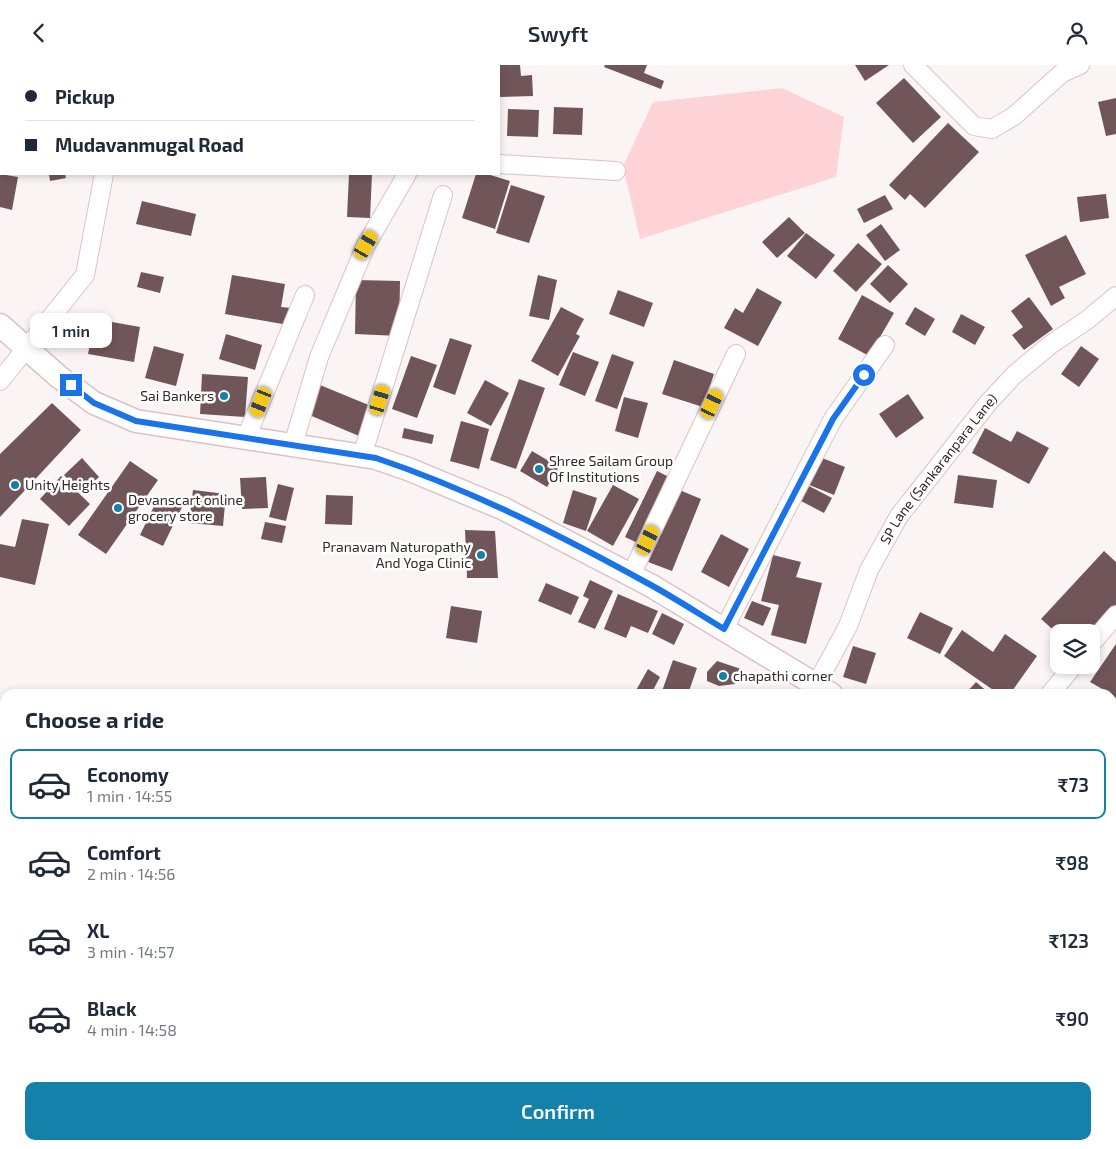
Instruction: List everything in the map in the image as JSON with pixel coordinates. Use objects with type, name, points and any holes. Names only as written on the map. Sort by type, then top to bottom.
[{"type":"street","points":[[914,65],[974,126],[992,129],[1014,116],[1062,73],[1080,65]]},
{"type":"street","points":[[500,164],[616,171]]},
{"type":"street","points":[[0,381],[85,275],[104,175]]},
{"type":"street","points":[[293,445],[319,357],[366,245],[406,175]]},
{"type":"street","points":[[362,456],[443,195]]},
{"type":"street","points":[[246,438],[305,295]]},
{"type":"street","name":"SP Lane (Sankaranpara Lane)","points":[[823,689],[870,570],[899,516],[988,403],[1014,375],[1050,345],[1087,320],[1116,296]]},
{"type":"street","points":[[0,325],[94,403],[136,421],[376,458],[408,469],[502,508],[650,585],[823,689]]},
{"type":"street","points":[[724,629],[833,419],[885,345]]},
{"type":"street","points":[[631,575],[736,354]]},
{"type":"street","points":[[1100,634],[1116,615]]},
{"type":"street","points":[[1054,689],[1067,674]]},
{"type":"shaded area","points":[[782,88],[844,117],[836,177],[640,239],[623,166],[653,102]]},
{"type":"building","points":[[500,65],[520,65],[521,76],[532,75],[533,96],[500,97]]},
{"type":"building","points":[[605,65],[647,65],[644,73],[664,81],[661,89],[604,67]]},
{"type":"building","points":[[855,65],[889,65],[865,81]]},
{"type":"building","points":[[904,78],[941,117],[913,143],[876,103]]},
{"type":"building","points":[[1116,98],[1116,134],[1106,136],[1098,102]]},
{"type":"building","points":[[554,107],[583,108],[582,135],[553,134]]},
{"type":"building","points":[[508,109],[539,110],[538,137],[507,136]]},
{"type":"building","points":[[948,123],[979,152],[925,208],[910,194],[905,200],[889,185]]},
{"type":"building","points":[[0,175],[18,177],[12,210],[0,207]]},
{"type":"building","points":[[49,175],[65,175],[66,178],[50,181]]},
{"type":"building","points":[[349,175],[372,175],[370,218],[347,217]]},
{"type":"building","points":[[476,175],[490,175],[510,181],[495,229],[462,218]]},
{"type":"building","points":[[511,185],[545,196],[529,243],[496,233]]},
{"type":"building","points":[[1106,194],[1109,218],[1080,222],[1077,197]]},
{"type":"building","points":[[885,195],[893,209],[864,223],[857,209]]},
{"type":"building","points":[[142,201],[196,214],[191,236],[136,224]]},
{"type":"building","points":[[789,217],[805,233],[777,258],[762,242]]},
{"type":"building","points":[[881,224],[900,250],[885,261],[866,235]]},
{"type":"building","points":[[806,233],[835,255],[816,279],[787,256]]},
{"type":"building","points":[[1066,235],[1086,274],[1059,287],[1065,298],[1051,306],[1025,255]]},
{"type":"building","points":[[858,243],[882,264],[856,292],[833,271]]},
{"type":"building","points":[[888,265],[908,284],[890,303],[870,284]]},
{"type":"building","points":[[141,272],[164,277],[160,293],[137,287]]},
{"type":"building","points":[[232,275],[285,284],[281,307],[291,308],[288,325],[225,314]]},
{"type":"building","points":[[538,275],[557,280],[549,320],[529,316]]},
{"type":"building","points":[[356,280],[400,281],[399,336],[355,334]]},
{"type":"building","points":[[757,288],[782,302],[758,346],[724,328],[735,308],[743,313]]},
{"type":"building","points":[[618,290],[653,303],[644,327],[609,314]]},
{"type":"building","points":[[862,295],[894,313],[869,356],[838,339]]},
{"type":"building","points":[[1029,297],[1053,329],[1024,350],[1012,335],[1023,327],[1011,311]]},
{"type":"building","points":[[561,307],[584,319],[576,334],[580,336],[558,376],[531,361]]},
{"type":"building","points":[[915,307],[935,319],[925,336],[905,324]]},
{"type":"building","points":[[961,314],[985,327],[975,345],[952,332]]},
{"type":"building","points":[[95,319],[140,327],[134,362],[88,354]]},
{"type":"building","points":[[226,334],[262,345],[255,370],[219,359]]},
{"type":"building","points":[[450,338],[472,345],[455,395],[433,387]]},
{"type":"building","points":[[154,346],[184,354],[176,386],[145,378]]},
{"type":"building","points":[[1081,346],[1099,359],[1079,387],[1061,374]]},
{"type":"building","points":[[573,352],[599,362],[585,396],[559,385]]},
{"type":"building","points":[[612,354],[634,362],[617,409],[595,401]]},
{"type":"building","points":[[411,356],[437,365],[417,418],[392,409]]},
{"type":"building","points":[[674,360],[714,374],[703,407],[662,394]]},
{"type":"building","name":"Sai Bankers","points":[[202,374],[248,377],[245,417],[200,414]]},
{"type":"building","points":[[519,379],[545,388],[516,469],[490,460]]},
{"type":"building","points":[[485,380],[509,393],[491,426],[467,413]]},
{"type":"building","points":[[320,385],[371,406],[359,436],[307,414]]},
{"type":"building","points":[[908,394],[924,418],[896,438],[879,414]]},
{"type":"building","points":[[624,397],[648,403],[638,438],[615,431]]},
{"type":"building","name":"Unity Heights","points":[[52,403],[81,430],[0,517],[0,454]]},
{"type":"building","points":[[461,421],[489,429],[479,469],[450,461]]},
{"type":"building","points":[[404,428],[434,435],[432,444],[402,438]]},
{"type":"building","points":[[985,428],[1011,442],[1017,431],[1049,448],[1029,484],[972,453]]},
{"type":"building","name":"Shree Sailam Group Of Institutions","points":[[532,451],[559,467],[547,487],[520,471]]},
{"type":"building","points":[[817,456],[845,467],[834,495],[807,484]]},
{"type":"building","points":[[82,458],[99,477],[81,494],[64,475]]},
{"type":"building","name":"Devanscart online grocery store","points":[[130,461],[158,480],[106,554],[78,535]]},
{"type":"building","points":[[657,471],[673,479],[642,545],[625,537]]},
{"type":"building","points":[[958,475],[997,480],[993,508],[954,503]]},
{"type":"building","points":[[61,476],[90,504],[69,526],[40,499]]},
{"type":"building","points":[[266,477],[268,508],[242,509],[240,478]]},
{"type":"building","points":[[278,484],[294,488],[286,521],[269,517]]},
{"type":"building","points":[[613,485],[639,499],[613,546],[587,531]]},
{"type":"building","points":[[809,486],[832,498],[824,513],[801,501]]},
{"type":"building","points":[[677,489],[701,499],[672,571],[648,562]]},
{"type":"building","points":[[193,490],[226,494],[223,526],[189,523]]},
{"type":"building","points":[[573,490],[597,498],[586,531],[563,523]]},
{"type":"building","points":[[326,495],[353,496],[352,525],[325,524]]},
{"type":"building","points":[[159,496],[182,507],[163,546],[140,535]]},
{"type":"building","points":[[22,519],[49,524],[35,585],[0,577],[0,544],[15,547]]},
{"type":"building","points":[[265,522],[286,526],[282,543],[261,539]]},
{"type":"building","name":"Pranavam Naturopathy And Yoga Clinic","points":[[465,530],[495,531],[498,578],[467,578]]},
{"type":"building","points":[[721,534],[749,549],[729,587],[701,572]]},
{"type":"building","points":[[1104,551],[1116,562],[1116,605],[1098,624],[1050,624],[1050,627],[1041,619]]},
{"type":"building","points":[[773,555],[801,562],[796,577],[822,583],[806,644],[771,635],[779,605],[761,601]]},
{"type":"building","points":[[590,580],[613,591],[595,629],[578,622],[589,599],[583,596]]},
{"type":"building","points":[[546,583],[579,597],[571,615],[538,601]]},
{"type":"building","points":[[618,594],[658,611],[648,633],[631,626],[626,638],[604,629]]},
{"type":"building","points":[[752,601],[771,608],[763,626],[744,618]]},
{"type":"building","points":[[451,606],[482,611],[477,643],[446,638]]},
{"type":"building","points":[[920,612],[953,628],[940,654],[907,638]]},
{"type":"building","points":[[662,613],[684,624],[674,645],[652,634]]},
{"type":"building","points":[[962,630],[993,652],[1005,634],[1037,656],[1014,689],[992,689],[944,656]]},
{"type":"building","points":[[1116,644],[1116,689],[1102,689],[1090,682],[1095,674],[1100,674],[1100,667]]},
{"type":"building","points":[[853,646],[876,653],[866,684],[843,677]]},
{"type":"building","points":[[673,660],[697,668],[690,689],[663,689]]},
{"type":"building","name":"chapathi corner","points":[[717,661],[741,669],[735,684],[719,686],[707,681],[707,672]]},
{"type":"building","points":[[648,669],[660,677],[654,689],[637,689]]},
{"type":"building","points":[[976,682],[984,689],[970,689]]},
{"type":"place","name":"Sai Bankers","points":[[224,396]]},
{"type":"place","name":"Shree Sailam Group Of Institutions","points":[[539,469]]},
{"type":"place","name":"Unity Heights","points":[[15,485]]},
{"type":"place","name":"Devanscart online grocery store","points":[[118,508]]},
{"type":"place","name":"Pranavam Naturopathy And Yoga Clinic","points":[[481,555]]},
{"type":"place","name":"chapathi corner","points":[[723,676]]},
{"type":"route","points":[[71,385],[94,403],[136,421],[376,458],[408,469],[502,508],[650,585],[724,629],[833,419],[864,375]]}]
